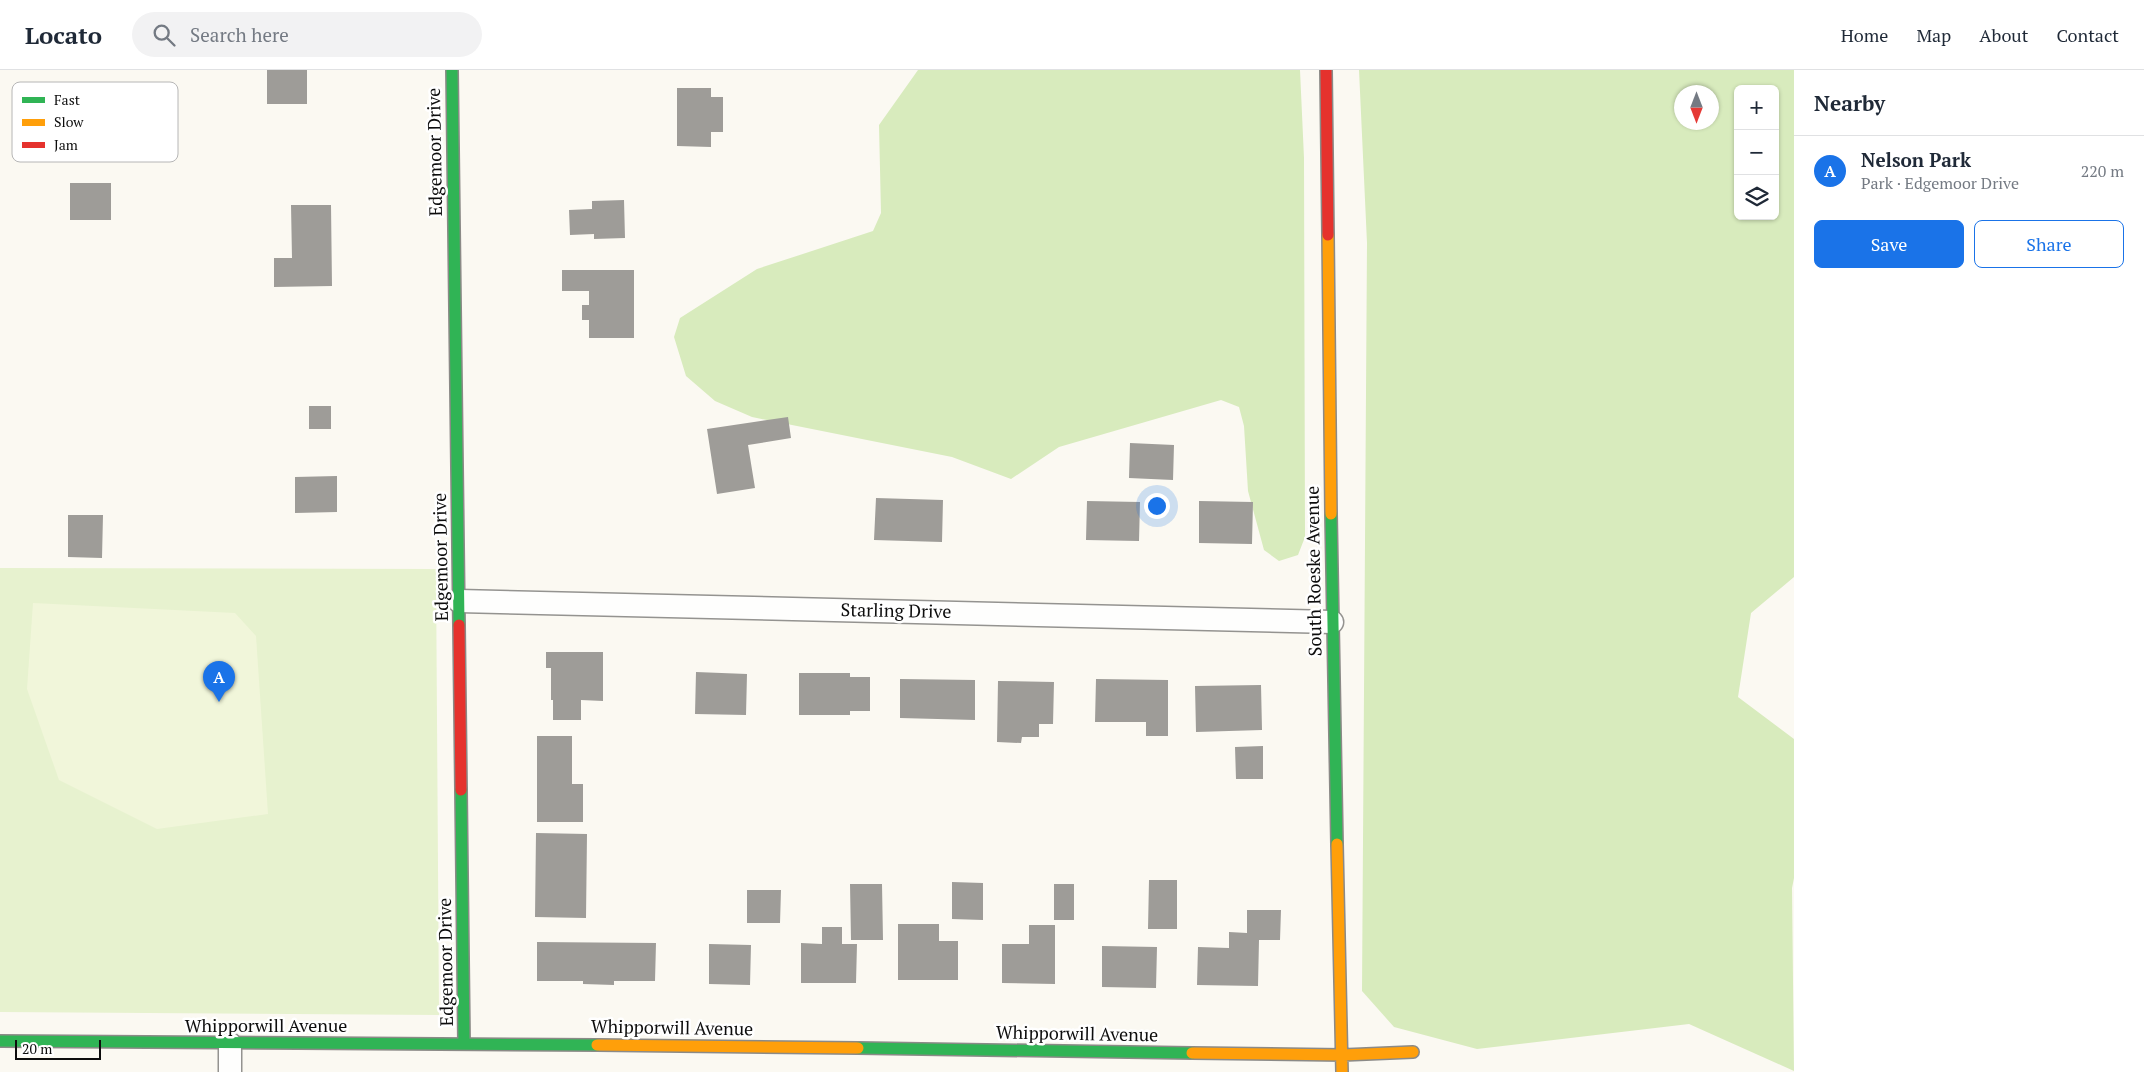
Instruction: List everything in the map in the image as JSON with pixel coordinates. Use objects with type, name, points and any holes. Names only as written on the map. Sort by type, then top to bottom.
[{"type":"street","name":"Edgemoor Drive","points":[[452,70],[464,1043]]},
{"type":"street","name":"South Roeske Avenue","points":[[1326,70],[1332,622],[1342,1072]]},
{"type":"street","name":"Starling Drive","points":[[459,601],[1332,622]]},
{"type":"street","name":"Whipporwill Avenue","points":[[0,1041],[230,1044],[464,1043],[1343,1054],[1413,1052]]},
{"type":"street","points":[[230,1044],[230,1072]]},
{"type":"green space","points":[[918,70],[1300,70],[1304,158],[1305,537],[1298,555],[1279,561],[1264,550],[1248,491],[1244,426],[1239,407],[1221,400],[1059,447],[1011,479],[952,457],[752,417],[715,401],[686,376],[674,337],[680,318],[757,269],[873,231],[881,213],[879,125]]},
{"type":"green space","points":[[1359,70],[1794,70],[1794,577],[1751,613],[1738,697],[1794,739],[1794,878],[1792,888],[1794,1071],[1689,1024],[1477,1049],[1394,1027],[1362,991],[1367,243]]},
{"type":"green space","points":[[0,568],[436,569],[439,1015],[0,1012]]},
{"type":"green space","points":[[33,603],[235,613],[256,636],[268,814],[157,829],[59,780],[27,689]]},
{"type":"building","points":[[267,70],[307,70],[307,104],[267,104]]},
{"type":"building","points":[[677,88],[711,88],[711,97],[723,97],[723,132],[711,132],[711,147],[677,146]]},
{"type":"building","points":[[70,183],[111,183],[111,220],[70,220]]},
{"type":"building","points":[[624,200],[625,238],[594,239],[594,234],[570,235],[569,210],[592,209],[592,201]]},
{"type":"building","points":[[291,205],[331,205],[332,286],[274,287],[274,258],[292,258]]},
{"type":"building","points":[[562,270],[634,270],[634,338],[589,338],[589,320],[582,320],[582,305],[589,305],[589,291],[562,291]]},
{"type":"building","points":[[309,406],[331,406],[331,429],[309,429]]},
{"type":"building","points":[[788,417],[791,438],[748,445],[755,488],[717,494],[707,429]]},
{"type":"building","points":[[1130,443],[1174,445],[1173,480],[1129,478]]},
{"type":"building","points":[[337,476],[337,512],[295,513],[295,477]]},
{"type":"building","points":[[876,498],[943,500],[942,542],[874,540]]},
{"type":"building","points":[[1087,501],[1140,502],[1139,541],[1086,540]]},
{"type":"building","points":[[1199,501],[1253,502],[1252,544],[1199,543]]},
{"type":"building","points":[[68,515],[103,515],[102,558],[68,557]]},
{"type":"building","points":[[546,652],[603,652],[603,701],[581,700],[581,720],[553,720],[551,668],[546,668]]},
{"type":"building","points":[[696,672],[747,674],[746,715],[695,714]]},
{"type":"building","points":[[799,673],[850,673],[850,677],[870,677],[870,711],[850,711],[850,715],[799,715]]},
{"type":"building","points":[[900,679],[975,680],[975,720],[900,718]]},
{"type":"building","points":[[1096,679],[1168,680],[1168,736],[1146,736],[1146,722],[1095,722]]},
{"type":"building","points":[[998,681],[1054,682],[1053,724],[1039,724],[1039,737],[1022,737],[1021,743],[997,742]]},
{"type":"building","points":[[1261,685],[1262,730],[1196,732],[1195,686]]},
{"type":"building","points":[[537,736],[572,736],[572,784],[583,784],[583,822],[537,822]]},
{"type":"building","points":[[1263,746],[1263,779],[1236,779],[1235,747]]},
{"type":"building","points":[[536,833],[587,834],[586,918],[535,917]]},
{"type":"building","points":[[1149,880],[1177,880],[1177,929],[1148,929]]},
{"type":"building","points":[[952,882],[983,883],[983,920],[952,919]]},
{"type":"building","points":[[850,884],[882,884],[883,940],[851,940]]},
{"type":"building","points":[[1054,884],[1074,884],[1074,920],[1054,920]]},
{"type":"building","points":[[747,890],[781,890],[780,923],[747,923]]},
{"type":"building","points":[[1247,910],[1281,910],[1280,940],[1259,940],[1258,986],[1197,985],[1198,947],[1229,948],[1229,932],[1247,933]]},
{"type":"building","points":[[898,924],[939,924],[939,941],[958,941],[958,980],[898,980]]},
{"type":"building","points":[[1029,925],[1055,925],[1055,984],[1002,983],[1002,944],[1029,944]]},
{"type":"building","points":[[822,927],[842,927],[842,944],[857,944],[856,983],[801,983],[801,943],[822,944]]},
{"type":"building","points":[[537,942],[656,943],[655,981],[614,981],[614,985],[583,984],[583,981],[537,981]]},
{"type":"building","points":[[709,944],[751,945],[750,985],[709,984]]},
{"type":"building","points":[[1102,946],[1157,947],[1156,988],[1102,987]]},
{"type":"traffic: fast","points":[[452,70],[459,625]]},
{"type":"traffic: fast","points":[[1331,514],[1337,844]]},
{"type":"traffic: fast","points":[[461,790],[464,1043]]},
{"type":"traffic: fast","points":[[0,1041],[597,1045]]},
{"type":"traffic: fast","points":[[858,1048],[1192,1053]]},
{"type":"traffic: slow","points":[[1328,235],[1331,514]]},
{"type":"traffic: slow","points":[[1337,844],[1342,1072]]},
{"type":"traffic: slow","points":[[597,1045],[858,1048]]},
{"type":"traffic: slow","points":[[1192,1053],[1343,1055],[1413,1052]]},
{"type":"traffic: jam","points":[[1326,70],[1328,235]]},
{"type":"traffic: jam","points":[[459,625],[461,790]]},
{"type":"place","name":"Nelson Park","points":[[219,702]]}]
